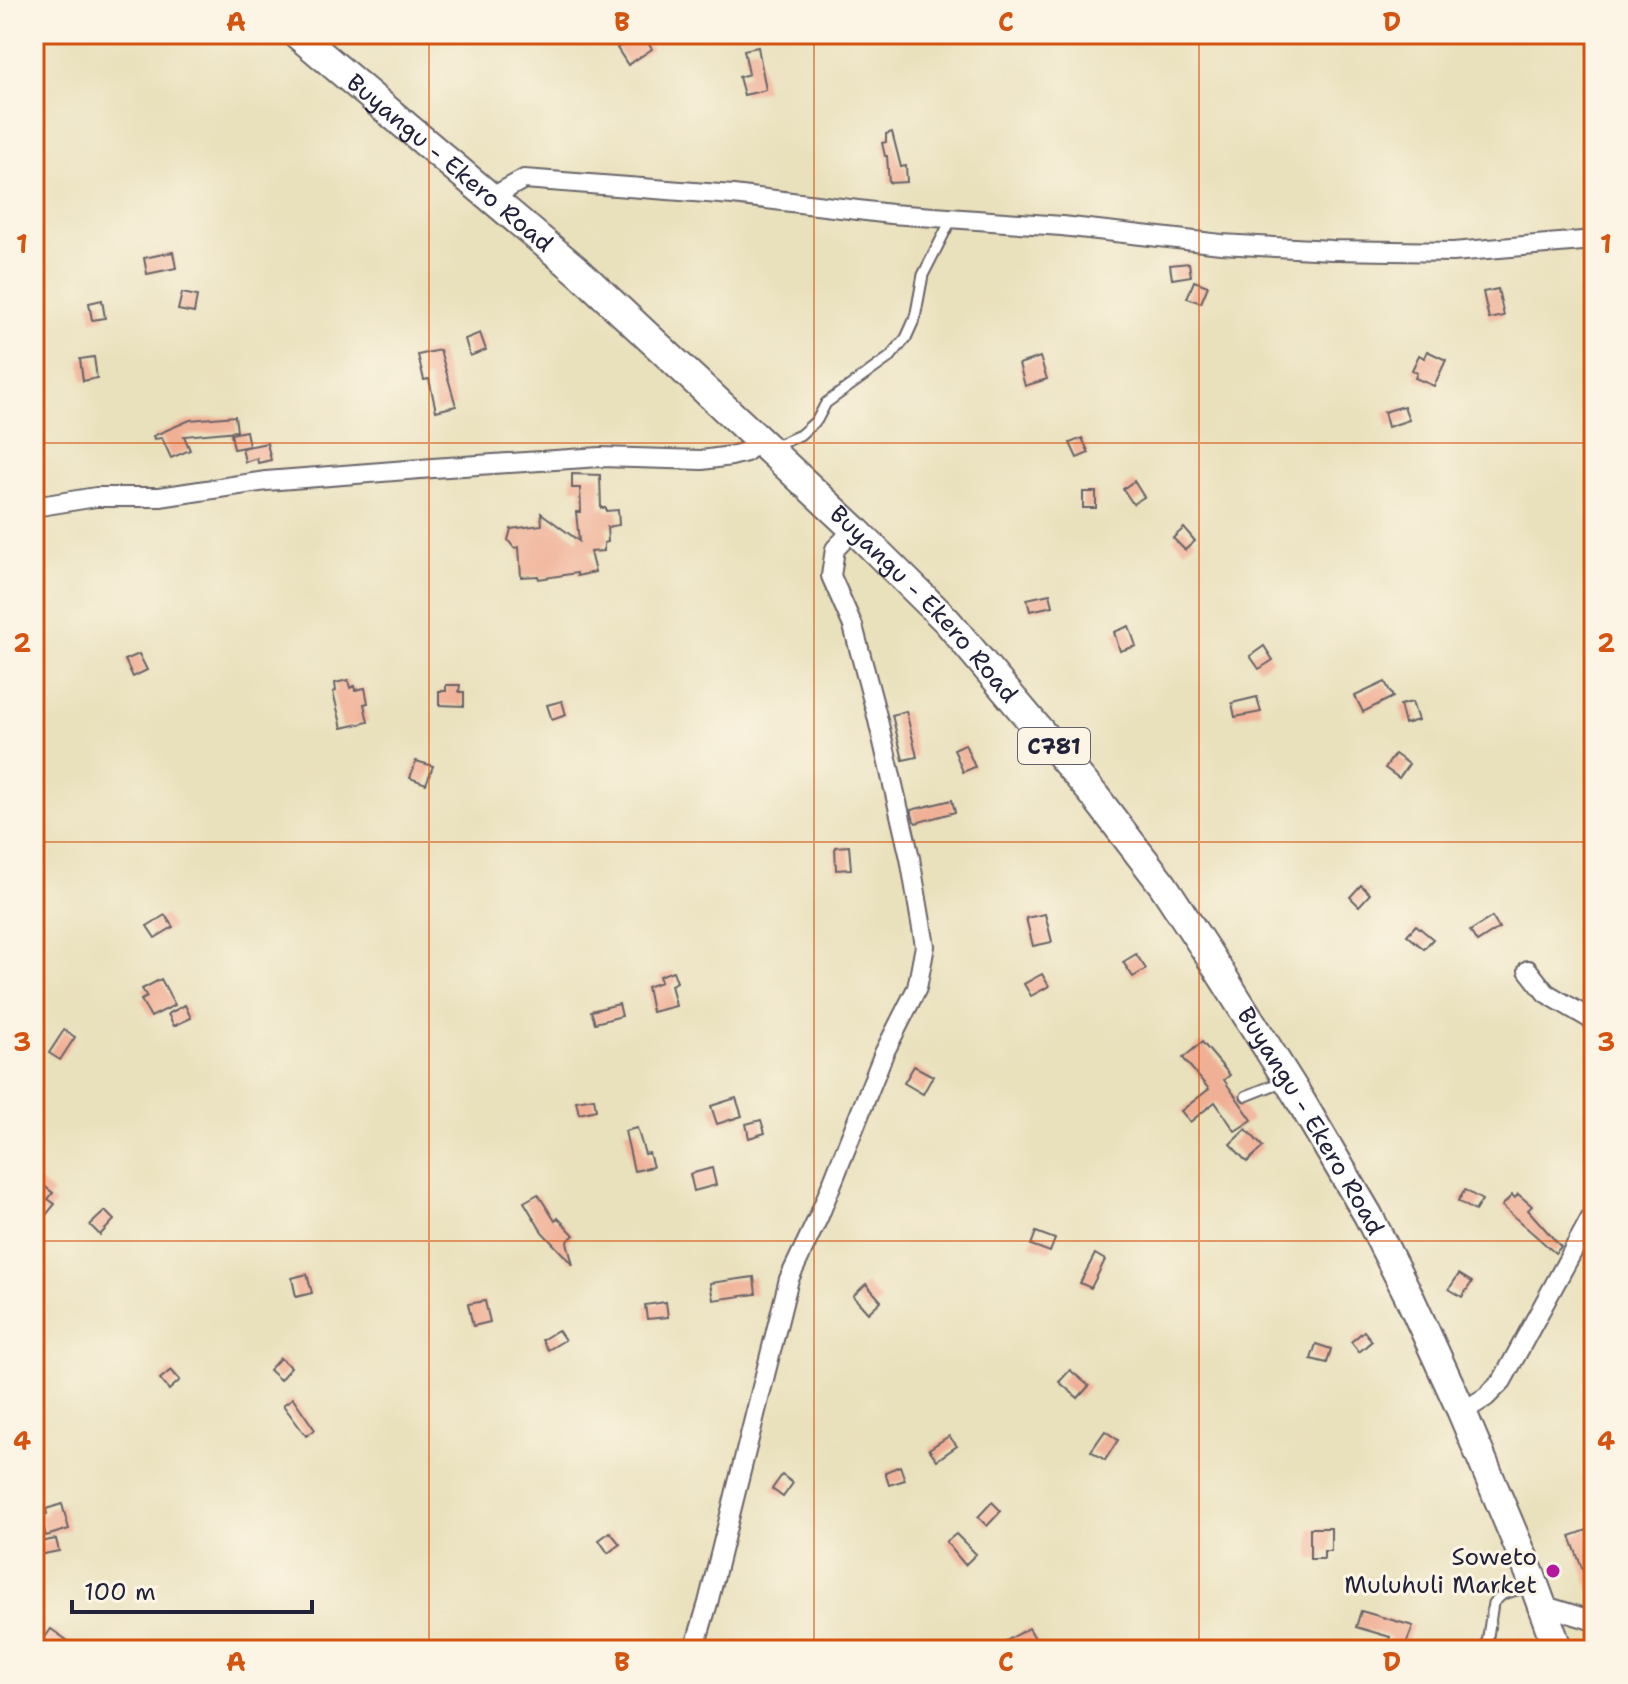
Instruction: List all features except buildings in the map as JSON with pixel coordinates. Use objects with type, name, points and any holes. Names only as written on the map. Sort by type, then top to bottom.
[{"type":"main road","name":"Buyangu - Ekero Road","points":[[297,34],[580,273],[765,444],[947,621],[1094,795],[1163,885],[1288,1079],[1384,1247],[1462,1412],[1558,1650]]},
{"type":"street","points":[[492,197],[524,179],[747,196],[891,214],[1062,226],[1221,244],[1360,251],[1453,252],[1594,240]]},
{"type":"street","points":[[34,507],[96,497],[160,497],[266,481],[433,468],[600,457],[702,460],[731,456],[765,444]]},
{"type":"street","points":[[694,1650],[789,1279],[819,1216],[884,1053],[917,988],[925,946],[910,858],[877,716],[853,626],[831,576],[835,549],[854,529]]},
{"type":"street","points":[[1528,970],[1546,993],[1594,1021]]},
{"type":"street","points":[[1462,1412],[1486,1397],[1502,1381],[1594,1212]]},
{"type":"street","points":[[1538,1595],[1594,1621]]},
{"type":"lane","points":[[765,444],[800,435],[817,420],[826,403],[890,357],[906,338],[915,318],[923,275],[952,218]]},
{"type":"lane","points":[[1246,1096],[1288,1079]]},
{"type":"lane","points":[[1486,1650],[1493,1603],[1503,1594],[1538,1595]]},
{"type":"place","name":"Soweto Muluhuli Market","points":[[1553,1571]]}]
